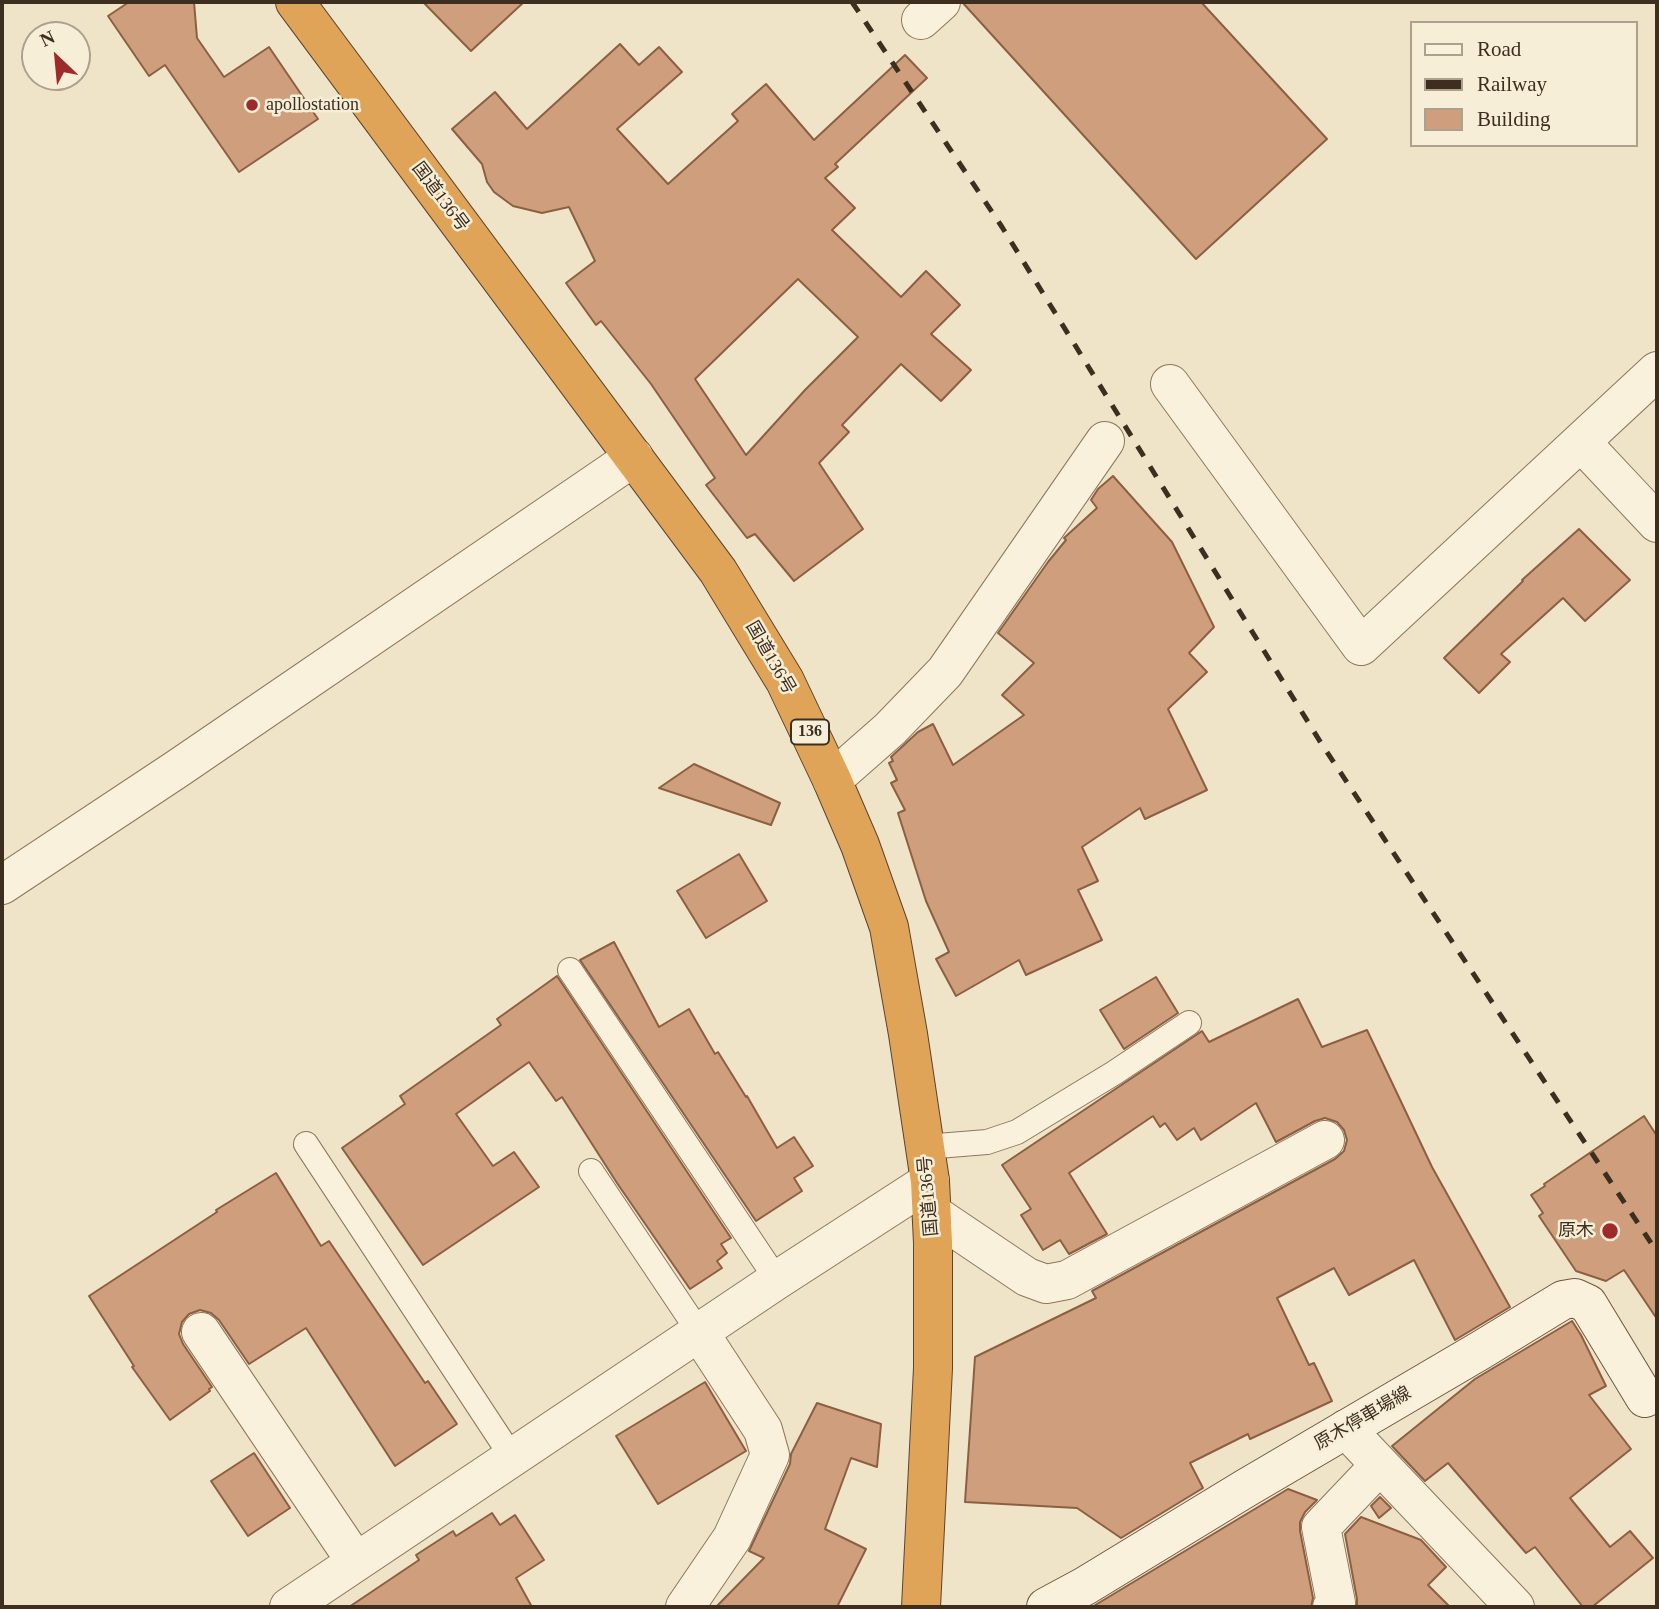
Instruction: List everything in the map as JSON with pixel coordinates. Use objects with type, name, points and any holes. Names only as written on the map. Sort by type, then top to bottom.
[{"type":"highway","name":"国道136号","points":[[295,2],[718,571],[785,681],[860,845],[889,927],[929,1180],[933,1243],[933,1368],[920,1607]]},
{"type":"street","points":[[1170,384],[1361,646],[1657,371]]},
{"type":"street","points":[[832,780],[890,729],[945,672],[1105,441]]},
{"type":"street","points":[[1581,442],[1657,523]]},
{"type":"street","points":[[2,886],[634,457]]},
{"type":"street","points":[[289,1607],[929,1180],[1027,1277],[1046,1284],[1067,1280],[1325,1140]]},
{"type":"street","name":"原木停車場線","points":[[1046,1607],[1563,1300],[1575,1298],[1588,1304],[1645,1398]]},
{"type":"street","points":[[201,1332],[356,1562]]},
{"type":"street","points":[[685,1607],[732,1538],[770,1455],[763,1430],[699,1332]]},
{"type":"street","points":[[1346,1429],[1515,1607]]},
{"type":"street","points":[[1332,1607],[1336,1604],[1321,1527],[1380,1465]]},
{"type":"lane","points":[[570,970],[777,1280]]},
{"type":"lane","points":[[929,1180],[987,1143],[1017,1132],[1189,1023]]},
{"type":"lane","points":[[306,1144],[512,1457]]},
{"type":"lane","points":[[591,1171],[699,1332]]},
{"type":"building","points":[[129,2],[194,2],[197,38],[224,77],[269,47],[318,119],[239,172],[165,65],[149,76],[108,16]]},
{"type":"building","points":[[423,2],[524,2],[471,51]]},
{"type":"building","points":[[962,2],[1201,2],[1327,139],[1196,259]]},
{"type":"building","points":[[620,44],[639,65],[659,47],[682,72],[617,129],[668,184],[738,121],[732,114],[766,84],[814,140],[905,55],[927,78],[835,164],[838,167],[825,178],[855,208],[832,230],[901,297],[926,271],[960,305],[931,334],[971,370],[941,401],[901,364],[842,425],[849,432],[819,463],[863,529],[794,581],[755,534],[747,538],[706,485],[715,478],[651,384],[601,321],[596,325],[566,283],[595,261],[569,207],[542,213],[513,206],[494,192],[487,182],[482,164],[452,129],[495,92],[527,129]],"holes":[[[798,279],[858,337],[746,455],[695,379]]]},
{"type":"building","points":[[1113,476],[1172,542],[1214,627],[1189,653],[1207,672],[1168,709],[1207,790],[1145,819],[1140,808],[1082,847],[1098,881],[1078,890],[1102,940],[1026,975],[1019,960],[956,996],[936,959],[949,952],[926,901],[898,813],[905,810],[891,783],[897,780],[889,763],[893,761],[891,757],[918,732],[933,724],[953,765],[1024,715],[1002,695],[1034,663],[998,633],[1066,540],[1064,538],[1097,508],[1091,500],[1098,489]]},
{"type":"building","points":[[1579,529],[1630,580],[1585,621],[1563,598],[1501,654],[1510,662],[1479,693],[1444,658],[1522,580]]},
{"type":"building","points":[[694,764],[780,803],[771,825],[659,788]]},
{"type":"building","points":[[739,854],[767,901],[706,938],[677,891]]},
{"type":"building","points":[[614,942],[659,1027],[689,1009],[715,1054],[718,1052],[747,1096],[777,1148],[794,1137],[813,1166],[794,1178],[802,1191],[756,1221],[580,960]]},
{"type":"building","points":[[557,976],[731,1238],[721,1244],[727,1253],[717,1261],[722,1268],[690,1289],[562,1097],[556,1101],[529,1062],[456,1114],[493,1166],[514,1152],[539,1187],[423,1265],[342,1148],[405,1104],[400,1096],[501,1025],[497,1019]]},
{"type":"building","points":[[1156,977],[1178,1013],[1124,1049],[1100,1010]]},
{"type":"building","points":[[1298,999],[1322,1047],[1367,1030],[1432,1167],[1510,1307],[1455,1340],[1414,1260],[1349,1295],[1334,1268],[1277,1298],[1309,1365],[1314,1363],[1332,1401],[1250,1439],[1248,1434],[1190,1463],[1203,1488],[1121,1538],[1077,1508],[965,1502],[975,1357],[1096,1298],[1092,1291],[1335,1159],[1344,1151],[1347,1140],[1344,1130],[1337,1122],[1325,1118],[1276,1142],[1256,1103],[1201,1140],[1194,1128],[1177,1140],[1165,1123],[1160,1127],[1153,1116],[1069,1173],[1107,1234],[1069,1254],[1060,1240],[1043,1250],[1021,1215],[1031,1209],[1002,1165],[1202,1031],[1209,1042]]},
{"type":"building","points":[[1644,1116],[1657,1136],[1657,1319],[1624,1270],[1606,1281],[1576,1271],[1539,1216],[1543,1213],[1531,1195]]},
{"type":"building","points":[[276,1173],[321,1246],[329,1241],[425,1383],[428,1381],[457,1424],[395,1466],[306,1328],[249,1364],[219,1320],[211,1313],[200,1310],[189,1314],[182,1322],[179,1334],[212,1387],[170,1420],[132,1367],[134,1366],[89,1296]]},
{"type":"building","points":[[1572,1321],[1606,1386],[1589,1395],[1631,1449],[1570,1498],[1610,1547],[1630,1531],[1653,1558],[1592,1607],[1583,1607],[1535,1547],[1526,1553],[1448,1463],[1425,1481],[1392,1446],[1475,1379]]},
{"type":"building","points":[[705,1382],[746,1451],[658,1504],[616,1436]]},
{"type":"building","points":[[817,1403],[881,1424],[877,1467],[851,1458],[825,1529],[866,1549],[837,1607],[716,1607],[764,1558],[749,1551],[790,1464],[791,1454]]},
{"type":"building","points":[[254,1453],[290,1508],[248,1536],[211,1481]]},
{"type":"building","points":[[1288,1489],[1317,1500],[1305,1512],[1300,1522],[1313,1598],[1311,1607],[1092,1607]]},
{"type":"building","points":[[1380,1497],[1391,1508],[1379,1518],[1371,1506]]},
{"type":"building","points":[[492,1513],[500,1525],[515,1515],[544,1560],[516,1578],[532,1607],[349,1607],[419,1560],[416,1555],[453,1531],[456,1536]]},
{"type":"building","points":[[1361,1517],[1421,1540],[1446,1567],[1428,1585],[1450,1607],[1357,1607],[1345,1534]]},
{"type":"railway","points":[[852,2],[1002,227],[1321,743],[1657,1252]]},
{"type":"place","name":"apollostation","points":[[252,105]]},
{"type":"place","name":"原木","points":[[1610,1231]]}]
